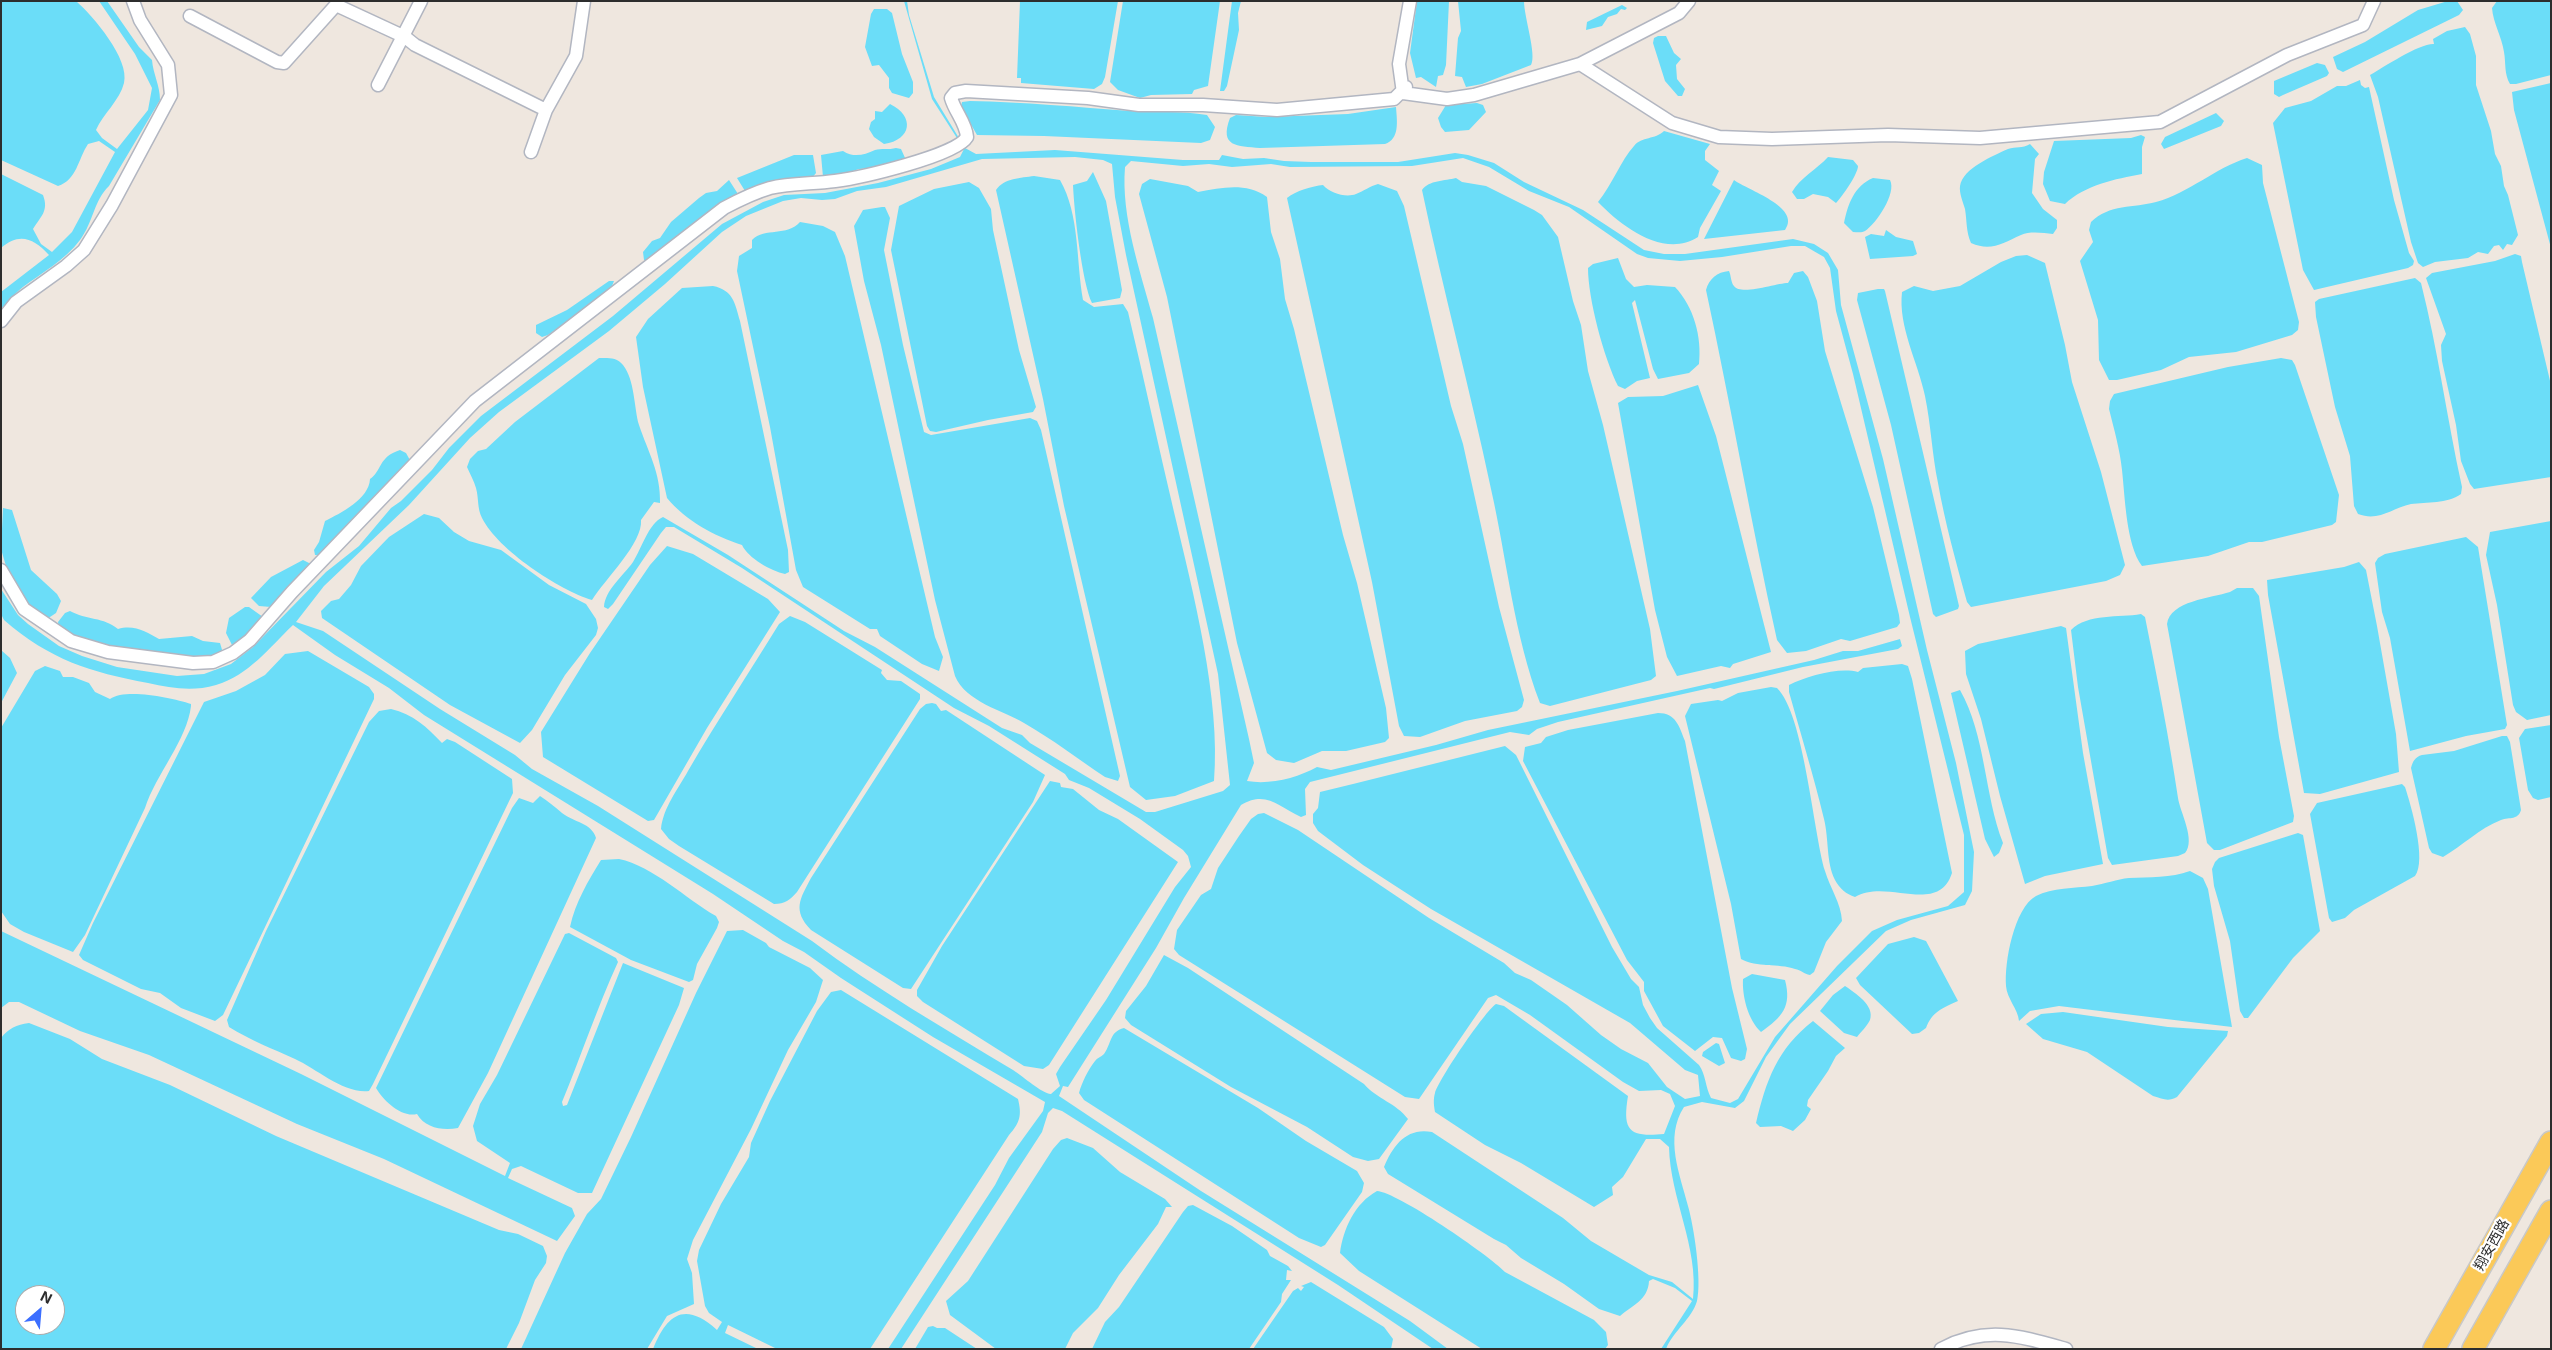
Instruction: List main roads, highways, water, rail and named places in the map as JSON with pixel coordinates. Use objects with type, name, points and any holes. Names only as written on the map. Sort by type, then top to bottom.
[{"type":"main road","name":"翔安西路","points":[[2434,1349],[2551,1142]]},
{"type":"main road","points":[[2473,1349],[2551,1211]]},
{"type":"water","points":[[1,1],[76,1],[100,27],[116,50],[124,73],[124,83],[119,95],[96,130],[102,138],[117,149],[148,110],[152,88],[135,54],[99,1],[107,1],[139,47],[152,60],[160,100],[100,198],[80,240],[61,260],[20,289],[1,309],[1,292],[49,255],[38,244],[26,239],[14,240],[1,248],[1,174],[43,195],[45,209],[33,229],[41,244],[52,252],[72,232],[115,152],[99,141],[88,144],[73,174],[58,186],[1,160]]},
{"type":"water","points":[[904,1],[907,1],[909,15],[934,97],[965,148],[976,154],[1055,150],[1183,160],[1219,160],[1222,155],[1243,159],[1264,158],[1284,161],[1398,162],[1455,153],[1494,163],[1524,182],[1583,210],[1644,250],[1664,254],[1685,254],[1793,239],[1814,244],[1828,253],[1838,270],[1841,305],[1883,459],[1927,650],[1956,763],[1974,852],[1972,891],[1965,905],[1911,920],[1886,931],[1790,1024],[1766,1057],[1744,1101],[1735,1108],[1702,1102],[1684,1107],[1675,1131],[1675,1156],[1695,1240],[1699,1280],[1695,1307],[1673,1336],[1666,1349],[1661,1349],[1692,1301],[1675,1288],[1653,1279],[1649,1281],[1643,1298],[1620,1316],[1599,1309],[1564,1284],[1521,1258],[1506,1245],[1388,1174],[1384,1167],[1402,1139],[1415,1132],[1432,1132],[1563,1218],[1591,1241],[1649,1275],[1672,1282],[1693,1299],[1692,1260],[1674,1185],[1669,1147],[1660,1139],[1646,1139],[1623,1177],[1612,1187],[1613,1195],[1594,1207],[1521,1163],[1485,1145],[1435,1112],[1434,1103],[1438,1085],[1453,1061],[1482,1019],[1496,1004],[1504,1006],[1628,1096],[1626,1118],[1631,1130],[1636,1133],[1664,1134],[1675,1106],[1670,1094],[1661,1090],[1639,1091],[1623,1082],[1530,1015],[1496,995],[1488,998],[1419,1099],[1405,1097],[1179,955],[1174,949],[1177,930],[1201,895],[1211,889],[1218,868],[1239,836],[1251,819],[1258,814],[1264,813],[1298,830],[1429,918],[1504,963],[1515,973],[1531,980],[1567,1005],[1601,1035],[1621,1049],[1648,1063],[1667,1087],[1685,1099],[1700,1096],[1698,1075],[1685,1070],[1630,1023],[1431,909],[1363,865],[1318,831],[1313,823],[1313,814],[1318,808],[1320,792],[1505,746],[1516,755],[1612,947],[1631,979],[1639,987],[1643,1005],[1650,1018],[1657,1028],[1699,1065],[1711,1098],[1730,1103],[1738,1099],[1775,1037],[1837,966],[1872,931],[1897,920],[1948,906],[1964,892],[1964,835],[1853,374],[1836,311],[1830,268],[1824,257],[1805,246],[1791,246],[1722,257],[1680,261],[1648,258],[1637,254],[1569,207],[1529,191],[1489,167],[1463,158],[1412,166],[1290,167],[1271,164],[1232,167],[1209,164],[1183,166],[1131,161],[1125,167],[1126,205],[1137,262],[1153,318],[1254,763],[1247,781],[1283,780],[1317,767],[1331,770],[1436,745],[1488,730],[1677,691],[1814,660],[1843,651],[1858,651],[1900,639],[1902,646],[1898,649],[1803,667],[1714,689],[1710,688],[1558,722],[1537,729],[1529,735],[1510,732],[1310,782],[1305,789],[1306,815],[1301,817],[1265,800],[1258,799],[1241,805],[1156,948],[1068,1087],[1063,1086],[1059,1096],[1201,1191],[1410,1321],[1448,1349],[1433,1349],[1338,1285],[1062,1111],[1053,1108],[1048,1113],[1042,1132],[901,1349],[888,1349],[995,1185],[1009,1158],[1043,1111],[1045,1102],[933,1037],[713,894],[424,715],[389,688],[335,655],[293,625],[258,660],[239,675],[216,685],[190,689],[127,679],[89,669],[54,655],[21,634],[4,620],[1,614],[1,589],[18,615],[28,624],[59,646],[82,656],[117,667],[177,676],[204,674],[231,664],[253,647],[326,572],[359,546],[391,508],[401,501],[432,470],[449,448],[481,416],[613,316],[722,224],[763,202],[784,195],[825,193],[878,183],[931,169],[960,157],[964,149],[932,99]],"holes":[[[1075,157],[1103,160],[1112,164],[1115,197],[1126,255],[1218,674],[1230,785],[1223,791],[1155,812],[1146,812],[1030,743],[1022,735],[1002,728],[875,647],[844,631],[728,555],[663,517],[653,525],[633,562],[611,589],[604,607],[608,609],[613,604],[666,527],[674,527],[742,568],[954,708],[989,726],[1065,774],[1069,780],[1089,788],[1140,819],[1183,850],[1188,856],[1191,867],[1175,887],[1106,1000],[1060,1067],[1056,1074],[1060,1086],[1051,1094],[1037,1088],[1013,1070],[936,1024],[836,959],[812,941],[598,806],[532,769],[515,755],[440,709],[323,631],[296,622],[324,586],[409,505],[470,438],[499,412],[609,331],[665,284],[722,232],[746,216],[783,201],[801,198],[835,199],[857,191],[886,187],[982,159]]]},
{"type":"water","points":[[1020,1],[1118,1],[1105,77],[1102,84],[1094,89],[1021,83],[1021,78],[1017,78]]},
{"type":"water","points":[[1123,1],[1220,1],[1208,86],[1194,90],[1192,94],[1151,95],[1140,98],[1118,90],[1110,82]]},
{"type":"water","points":[[1232,1],[1241,1],[1238,13],[1239,30],[1227,86],[1224,91],[1220,91]]},
{"type":"water","points":[[1417,1],[1449,1],[1446,65],[1443,75],[1438,76],[1436,87],[1421,77],[1416,78],[1410,53]]},
{"type":"water","points":[[1458,1],[1524,1],[1532,53],[1531,65],[1482,84],[1466,87],[1462,77],[1455,76],[1458,38],[1461,31]]},
{"type":"water","points":[[2448,1],[2457,1],[2463,10],[2459,15],[2343,72],[2337,69],[2333,57],[2365,42],[2418,10]]},
{"type":"water","points":[[2497,1],[2551,1],[2551,75],[2510,84],[2506,72],[2503,46],[2492,8]]},
{"type":"water","points":[[1622,5],[1627,8],[1625,10],[1621,9],[1617,14],[1608,17],[1602,26],[1586,30],[1587,22]]},
{"type":"water","points":[[874,9],[887,9],[892,13],[902,54],[913,82],[913,93],[909,98],[892,93],[889,88],[889,78],[879,65],[872,66],[865,47],[871,14]]},
{"type":"water","points":[[2465,27],[2470,34],[2476,56],[2476,85],[2491,131],[2495,154],[2501,166],[2504,186],[2518,235],[2512,245],[2507,244],[2503,250],[2499,245],[2494,246],[2488,254],[2478,252],[2468,258],[2435,262],[2423,267],[2418,263],[2411,242],[2378,97],[2370,75],[2411,51],[2434,44],[2433,39],[2447,31]]},
{"type":"water","points":[[1666,36],[1674,53],[1681,59],[1676,65],[1677,79],[1685,89],[1682,96],[1678,96],[1665,81],[1653,43],[1654,38]]},
{"type":"water","points":[[2317,63],[2325,65],[2329,73],[2327,76],[2279,97],[2274,94],[2274,81]]},
{"type":"water","points":[[2360,80],[2361,85],[2365,88],[2369,87],[2394,200],[2409,253],[2414,261],[2413,265],[2408,268],[2314,290],[2303,270],[2273,123],[2285,108],[2311,101],[2337,86],[2346,86]]},
{"type":"water","points":[[2551,83],[2551,248],[2514,110],[2512,92]]},
{"type":"water","points":[[962,102],[1198,114],[1207,115],[1215,127],[1210,140],[1201,143],[977,135],[961,107]]},
{"type":"water","points":[[1477,103],[1483,105],[1486,112],[1469,130],[1445,132],[1441,127],[1438,118],[1446,105]]},
{"type":"water","points":[[890,104],[904,115],[907,127],[905,133],[900,138],[884,144],[874,137],[869,129],[871,122],[875,119],[875,111],[882,112]]},
{"type":"water","points":[[1396,107],[1397,124],[1395,134],[1390,142],[1385,144],[1260,148],[1244,147],[1232,143],[1227,135],[1230,118],[1236,115],[1267,117],[1348,114]]},
{"type":"water","points":[[2216,113],[2224,121],[2221,126],[2164,149],[2161,144],[2165,137]]},
{"type":"water","points":[[1664,131],[1710,144],[1705,151],[1705,160],[1719,171],[1712,185],[1721,191],[1700,228],[1698,237],[1685,243],[1657,242],[1644,237],[1619,221],[1598,202],[1634,146]]},
{"type":"water","points":[[2141,135],[2145,137],[2142,147],[2142,174],[2091,187],[2065,204],[2050,201],[2043,184],[2044,172],[2054,141],[2131,138]]},
{"type":"water","points":[[2030,144],[2039,154],[2035,159],[2032,193],[2043,209],[2057,220],[2057,228],[2053,234],[2028,233],[1991,247],[1978,246],[1971,243],[1960,192],[1962,180],[1973,168],[1987,159],[2008,149]]},
{"type":"water","points":[[877,149],[901,149],[906,160],[873,168],[859,169],[838,176],[823,177],[821,155],[843,151],[859,155]]},
{"type":"water","points":[[794,155],[813,155],[816,173],[812,178],[745,191],[737,178]]},
{"type":"water","points":[[1828,157],[1853,160],[1858,166],[1853,180],[1842,196],[1836,203],[1828,197],[1813,194],[1804,199],[1797,199],[1792,192],[1795,187]]},
{"type":"water","points":[[2247,158],[2262,165],[2263,183],[2299,322],[2298,330],[2292,335],[2236,352],[2189,357],[2161,370],[2117,380],[2109,380],[2099,360],[2098,320],[2080,261],[2093,242],[2089,230],[2091,222],[2098,216],[2114,209],[2148,204],[2168,198],[2235,162]]},
{"type":"water","points":[[1093,172],[1106,201],[1122,290],[1120,298],[1092,303],[1082,263],[1073,185],[1087,181]]},
{"type":"water","points":[[1034,176],[1060,180],[1066,194],[1074,223],[1083,300],[1094,307],[1123,304],[1128,312],[1197,611],[1204,646],[1213,716],[1214,781],[1175,796],[1146,800],[1130,787],[1064,506],[1043,399],[996,190],[1008,181]]},
{"type":"water","points":[[1456,178],[1462,182],[1486,186],[1534,210],[1542,215],[1558,237],[1573,301],[1581,325],[1588,371],[1603,425],[1650,629],[1656,676],[1651,680],[1550,706],[1540,703],[1517,624],[1483,452],[1422,190],[1429,184]]},
{"type":"water","points":[[1873,178],[1890,180],[1891,192],[1875,222],[1864,232],[1853,232],[1844,223],[1850,203],[1861,186]]},
{"type":"water","points":[[1150,179],[1188,186],[1198,192],[1233,187],[1250,189],[1267,197],[1271,232],[1280,259],[1285,299],[1294,329],[1343,535],[1357,583],[1386,708],[1389,738],[1385,742],[1346,751],[1322,751],[1294,763],[1276,760],[1267,753],[1237,643],[1167,297],[1139,194],[1142,184]]},
{"type":"water","points":[[729,180],[738,194],[705,214],[649,263],[644,260],[643,252],[652,241],[660,238],[671,222],[699,198],[706,193],[717,191]]},
{"type":"water","points":[[1734,180],[1780,207],[1786,214],[1788,222],[1785,230],[1704,239]]},
{"type":"water","points":[[969,182],[979,188],[991,209],[993,230],[1019,350],[1036,407],[1033,412],[936,432],[930,431],[927,426],[891,250],[899,206],[934,189]]},
{"type":"water","points":[[1378,184],[1397,191],[1404,206],[1451,406],[1463,444],[1499,607],[1524,700],[1522,707],[1517,711],[1465,721],[1420,737],[1404,736],[1399,726],[1372,582],[1287,198],[1299,191],[1323,185],[1334,192],[1352,195]]},
{"type":"water","points":[[885,207],[890,218],[884,250],[903,345],[924,432],[931,435],[1030,418],[1037,421],[1041,430],[1120,776],[1118,781],[1105,777],[1024,723],[976,699],[960,685],[955,676],[935,600],[881,345],[864,281],[854,226],[863,210]]},
{"type":"water","points":[[800,222],[823,226],[835,232],[845,256],[935,637],[943,657],[939,671],[922,664],[880,636],[877,629],[870,629],[803,587],[796,570],[770,427],[737,271],[739,256],[752,248],[752,240],[757,236],[783,231],[795,227]]},
{"type":"water","points":[[1886,230],[1896,237],[1913,241],[1917,254],[1913,256],[1870,259],[1865,237],[1871,234],[1884,236]]},
{"type":"water","points":[[2515,254],[2521,256],[2551,385],[2551,477],[2474,489],[2470,484],[2461,461],[2456,425],[2442,361],[2441,345],[2446,334],[2426,278],[2432,273],[2495,261]]},
{"type":"water","points":[[2027,255],[2045,263],[2072,382],[2101,472],[2125,565],[2120,575],[2106,581],[1971,607],[1967,602],[1944,513],[1925,396],[1903,318],[1902,292],[1914,286],[1933,291],[1960,286],[2001,262],[2016,256]]},
{"type":"water","points":[[1618,258],[1626,279],[1634,287],[1647,285],[1675,287],[1682,295],[1692,313],[1698,333],[1700,354],[1699,364],[1689,373],[1658,379],[1653,369],[1635,300],[1632,303],[1650,378],[1637,381],[1625,389],[1618,386],[1607,360],[1598,328],[1591,296],[1588,268],[1593,264]]},
{"type":"water","points":[[1729,271],[1734,286],[1744,290],[1788,283],[1794,273],[1803,271],[1808,277],[1817,301],[1825,351],[1873,507],[1899,615],[1900,623],[1897,627],[1850,641],[1841,639],[1806,651],[1787,653],[1777,640],[1706,290],[1714,277]]},
{"type":"water","points":[[2415,278],[2421,283],[2432,334],[2462,487],[2461,494],[2450,500],[2411,504],[2385,514],[2366,516],[2358,514],[2354,506],[2350,456],[2335,407],[2316,317],[2315,302],[2319,299]]},
{"type":"water","points":[[609,281],[614,281],[610,291],[548,335],[542,337],[536,333],[536,325],[567,310]]},
{"type":"water","points":[[713,286],[729,294],[735,303],[740,321],[788,550],[789,572],[785,574],[760,563],[749,555],[742,545],[701,527],[683,514],[667,498],[643,387],[636,337],[648,319],[682,288]]},
{"type":"water","points":[[1884,289],[1885,291],[1959,606],[1958,609],[1936,617],[1933,614],[1891,425],[1857,300],[1858,293]]},
{"type":"water","points":[[599,358],[612,358],[618,361],[623,365],[630,378],[637,418],[656,472],[660,503],[654,502],[641,520],[640,529],[630,550],[592,600],[578,595],[547,578],[501,543],[482,518],[479,511],[476,488],[467,467],[470,459],[478,451],[486,449],[515,422]]},
{"type":"water","points":[[2281,358],[2292,360],[2295,365],[2339,495],[2336,522],[2332,525],[2262,542],[2249,542],[2208,556],[2142,566],[2129,533],[2120,455],[2109,409],[2110,401],[2114,394],[2228,367]]},
{"type":"water","points":[[1698,385],[1716,436],[1771,652],[1733,664],[1730,668],[1721,666],[1677,676],[1667,657],[1655,610],[1618,403],[1628,397],[1663,396]]},
{"type":"water","points":[[400,450],[406,453],[411,462],[321,555],[315,555],[314,550],[319,542],[325,521],[360,499],[365,493],[370,479],[384,460]]},
{"type":"water","points":[[3,508],[12,510],[31,570],[57,594],[61,601],[56,613],[47,619],[34,615],[8,573],[1,549]]},
{"type":"water","points":[[424,514],[439,518],[454,532],[469,541],[501,550],[549,585],[586,604],[596,619],[598,628],[596,635],[565,675],[532,730],[520,743],[450,705],[322,618],[321,611],[331,601],[339,599],[351,585],[361,566],[389,537]]},
{"type":"water","points":[[2551,521],[2551,715],[2527,720],[2516,712],[2513,705],[2497,605],[2486,555],[2490,532]]},
{"type":"water","points":[[2466,537],[2478,547],[2507,725],[2505,729],[2466,736],[2410,751],[2390,638],[2382,612],[2375,563],[2378,558],[2385,554]]},
{"type":"water","points":[[667,546],[693,554],[768,599],[780,612],[707,728],[654,820],[648,821],[543,757],[541,732],[590,653],[650,565]]},
{"type":"water","points":[[303,560],[311,564],[271,607],[259,606],[251,598],[271,577]]},
{"type":"water","points":[[2359,562],[2366,570],[2377,626],[2396,734],[2399,772],[2320,794],[2304,793],[2268,595],[2267,580],[2344,567]]},
{"type":"water","points":[[2237,588],[2253,588],[2259,596],[2279,737],[2294,816],[2293,822],[2220,850],[2214,850],[2207,843],[2167,624],[2175,610],[2183,605],[2230,592]]},
{"type":"water","points":[[245,607],[249,607],[263,617],[233,647],[226,633],[229,618]]},
{"type":"water","points":[[70,611],[107,622],[118,629],[135,628],[159,639],[192,636],[203,641],[220,643],[223,653],[193,657],[153,656],[97,645],[59,628],[58,622],[65,613]]},
{"type":"water","points":[[2141,614],[2145,617],[2179,804],[2189,841],[2185,853],[2178,856],[2112,865],[2108,858],[2078,687],[2071,630],[2086,621],[2104,617]]},
{"type":"water","points":[[790,616],[805,622],[882,670],[881,673],[887,680],[901,681],[920,694],[920,699],[797,892],[787,901],[774,904],[679,846],[669,839],[661,829],[668,806],[699,752],[779,624]]},
{"type":"water","points":[[2061,626],[2066,628],[2083,753],[2103,864],[2045,876],[2025,884],[1981,719],[1966,674],[1965,651],[1978,644]]},
{"type":"water","points":[[1,650],[10,658],[17,673],[1,703]]},
{"type":"water","points":[[308,651],[369,687],[374,694],[374,699],[223,1015],[215,1021],[181,1008],[160,993],[141,989],[83,960],[79,955],[93,923],[204,702],[236,691],[265,675],[285,654]]},
{"type":"water","points":[[1902,664],[1908,666],[1912,679],[1952,873],[1945,886],[1935,892],[1910,894],[1882,891],[1868,892],[1855,897],[1841,889],[1832,873],[1824,819],[1789,692],[1789,685],[1823,673],[1858,672],[1863,668]]},
{"type":"water","points":[[45,666],[60,671],[63,677],[73,677],[89,683],[95,692],[110,699],[127,694],[138,694],[173,699],[191,704],[184,732],[156,782],[85,935],[73,952],[24,932],[10,924],[1,911],[1,728],[35,671]]},
{"type":"water","points":[[1771,687],[1777,688],[1786,702],[1794,722],[1807,774],[1825,871],[1838,902],[1842,921],[1826,942],[1814,972],[1810,975],[1788,967],[1754,964],[1741,959],[1731,904],[1685,716],[1691,704],[1722,701],[1738,693]]},
{"type":"water","points":[[1960,690],[1975,726],[1992,805],[2003,843],[1999,853],[1994,857],[1985,839],[1951,693]]},
{"type":"water","points":[[926,704],[936,704],[941,711],[946,710],[1045,775],[1033,802],[911,989],[903,988],[811,930],[801,916],[800,904],[811,878],[920,709]]},
{"type":"water","points":[[391,709],[406,714],[419,722],[442,743],[447,739],[455,742],[512,779],[513,793],[373,1084],[369,1091],[360,1091],[340,1085],[303,1063],[245,1036],[229,1027],[227,1020],[266,931],[369,722],[379,711]]},
{"type":"water","points":[[1658,713],[1669,715],[1676,721],[1685,741],[1732,988],[1747,1049],[1745,1059],[1741,1061],[1731,1058],[1722,1038],[1713,1037],[1695,1051],[1663,1026],[1644,991],[1644,982],[1627,960],[1523,761],[1525,747],[1541,743],[1546,737],[1568,730]]},
{"type":"water","points":[[2551,725],[2551,797],[2538,800],[2533,798],[2528,790],[2519,738],[2525,729]]},
{"type":"water","points":[[2507,736],[2510,742],[2520,813],[2516,817],[2493,823],[2443,857],[2432,853],[2429,848],[2411,768],[2414,761],[2422,755],[2454,751]]},
{"type":"water","points":[[1050,781],[1060,783],[1061,787],[1073,789],[1099,810],[1118,819],[1178,862],[1049,1065],[1043,1069],[1024,1066],[923,1002],[917,996],[917,990],[942,946]]},
{"type":"water","points":[[2402,784],[2405,787],[2411,806],[2419,846],[2418,869],[2415,876],[2354,910],[2345,918],[2332,922],[2329,918],[2310,814],[2317,803]]},
{"type":"water","points":[[540,796],[566,816],[591,829],[596,838],[488,1073],[458,1128],[441,1129],[425,1123],[417,1114],[411,1115],[399,1111],[383,1098],[376,1088],[512,808],[519,798],[533,803]]},
{"type":"water","points":[[2298,833],[2303,835],[2320,931],[2293,958],[2248,1018],[2244,1018],[2240,1011],[2230,941],[2214,886],[2212,869],[2219,858]]},
{"type":"water","points":[[619,859],[644,868],[716,916],[719,922],[717,928],[697,964],[693,980],[689,982],[631,960],[570,927],[579,901],[601,860]]},
{"type":"water","points":[[2190,871],[2203,878],[2208,889],[2232,1027],[2059,1006],[2030,1011],[2019,1021],[2007,991],[2006,976],[2012,937],[2016,924],[2028,902],[2042,893],[2056,890],[2092,886],[2124,879],[2168,876]]},
{"type":"water","points":[[743,930],[766,943],[769,947],[810,968],[823,980],[816,1002],[788,1050],[751,1129],[693,1240],[687,1259],[692,1273],[694,1304],[667,1316],[647,1349],[521,1349],[565,1253],[587,1214],[601,1199],[696,993],[727,931]]},
{"type":"water","points":[[1,931],[301,1074],[505,1176],[510,1163],[477,1141],[473,1126],[480,1104],[497,1075],[565,934],[569,933],[616,958],[618,962],[562,1102],[563,1106],[567,1105],[623,963],[684,988],[679,1005],[592,1193],[578,1193],[521,1166],[512,1169],[508,1178],[572,1208],[575,1216],[557,1241],[384,1159],[297,1124],[149,1055],[80,1031],[19,1002],[9,1002],[1,1008]]},
{"type":"water","points":[[1914,937],[1926,941],[1958,1001],[1938,1011],[1931,1018],[1926,1028],[1919,1033],[1912,1034],[1860,985],[1856,978],[1888,944]]},
{"type":"water","points":[[1164,955],[1188,968],[1364,1084],[1403,1114],[1408,1119],[1379,1159],[1368,1161],[1353,1157],[1307,1127],[1231,1087],[1131,1025],[1125,1018],[1126,1011],[1146,986]]},
{"type":"water","points":[[1752,974],[1785,980],[1787,989],[1786,1004],[1780,1016],[1761,1032],[1749,1014],[1744,993],[1743,979]]},
{"type":"water","points":[[1845,986],[1863,1000],[1870,1009],[1870,1020],[1857,1037],[1844,1033],[1820,1011],[1833,995]]},
{"type":"water","points":[[841,990],[1018,1099],[1020,1114],[1016,1127],[870,1349],[777,1349],[728,1325],[725,1333],[758,1349],[653,1349],[664,1327],[678,1316],[686,1314],[695,1316],[706,1321],[717,1330],[722,1322],[709,1313],[705,1306],[697,1261],[699,1250],[721,1204],[749,1157],[751,1143],[770,1101],[817,1011],[831,992]]},
{"type":"water","points":[[2063,1012],[2168,1027],[2228,1031],[2227,1036],[2177,1097],[2165,1100],[2153,1096],[2087,1052],[2043,1039],[2026,1024],[2041,1014]]},
{"type":"water","points":[[1813,1021],[1845,1048],[1836,1056],[1808,1100],[1807,1106],[1811,1109],[1805,1120],[1793,1131],[1781,1126],[1760,1127],[1756,1123],[1764,1093],[1775,1067],[1790,1043]]},
{"type":"water","points":[[29,1023],[70,1039],[102,1059],[170,1085],[276,1136],[499,1230],[518,1234],[543,1246],[547,1256],[546,1263],[535,1280],[519,1323],[506,1349],[1,1349],[1,1038],[10,1029]]},
{"type":"water","points":[[1124,1028],[1258,1108],[1306,1141],[1357,1171],[1364,1183],[1362,1192],[1325,1245],[1321,1247],[1299,1238],[1084,1100],[1079,1093],[1088,1072],[1096,1060],[1107,1050],[1113,1035]]},
{"type":"water","points":[[1716,1043],[1719,1044],[1725,1063],[1719,1066],[1702,1056],[1703,1052]]},
{"type":"water","points":[[1067,1138],[1093,1148],[1120,1172],[1165,1199],[1172,1207],[1166,1207],[1158,1224],[1119,1275],[1098,1308],[1073,1333],[1065,1349],[996,1349],[950,1315],[946,1301],[968,1281],[1053,1149],[1061,1140]]},
{"type":"water","points":[[1377,1191],[1388,1194],[1422,1213],[1463,1239],[1505,1272],[1594,1320],[1606,1332],[1608,1345],[1605,1349],[1482,1349],[1359,1271],[1340,1253],[1344,1235],[1351,1218],[1362,1202]]},
{"type":"water","points":[[1193,1205],[1232,1226],[1267,1250],[1270,1256],[1288,1266],[1292,1271],[1287,1270],[1286,1280],[1291,1280],[1282,1294],[1281,1302],[1249,1349],[1092,1349],[1105,1322],[1119,1307],[1183,1212],[1188,1206]]},
{"type":"water","points":[[1311,1282],[1384,1327],[1393,1339],[1391,1349],[1253,1349],[1293,1291],[1298,1288],[1301,1291],[1304,1287],[1301,1286]]},
{"type":"water","points":[[928,1327],[945,1328],[977,1349],[915,1349]]}]
